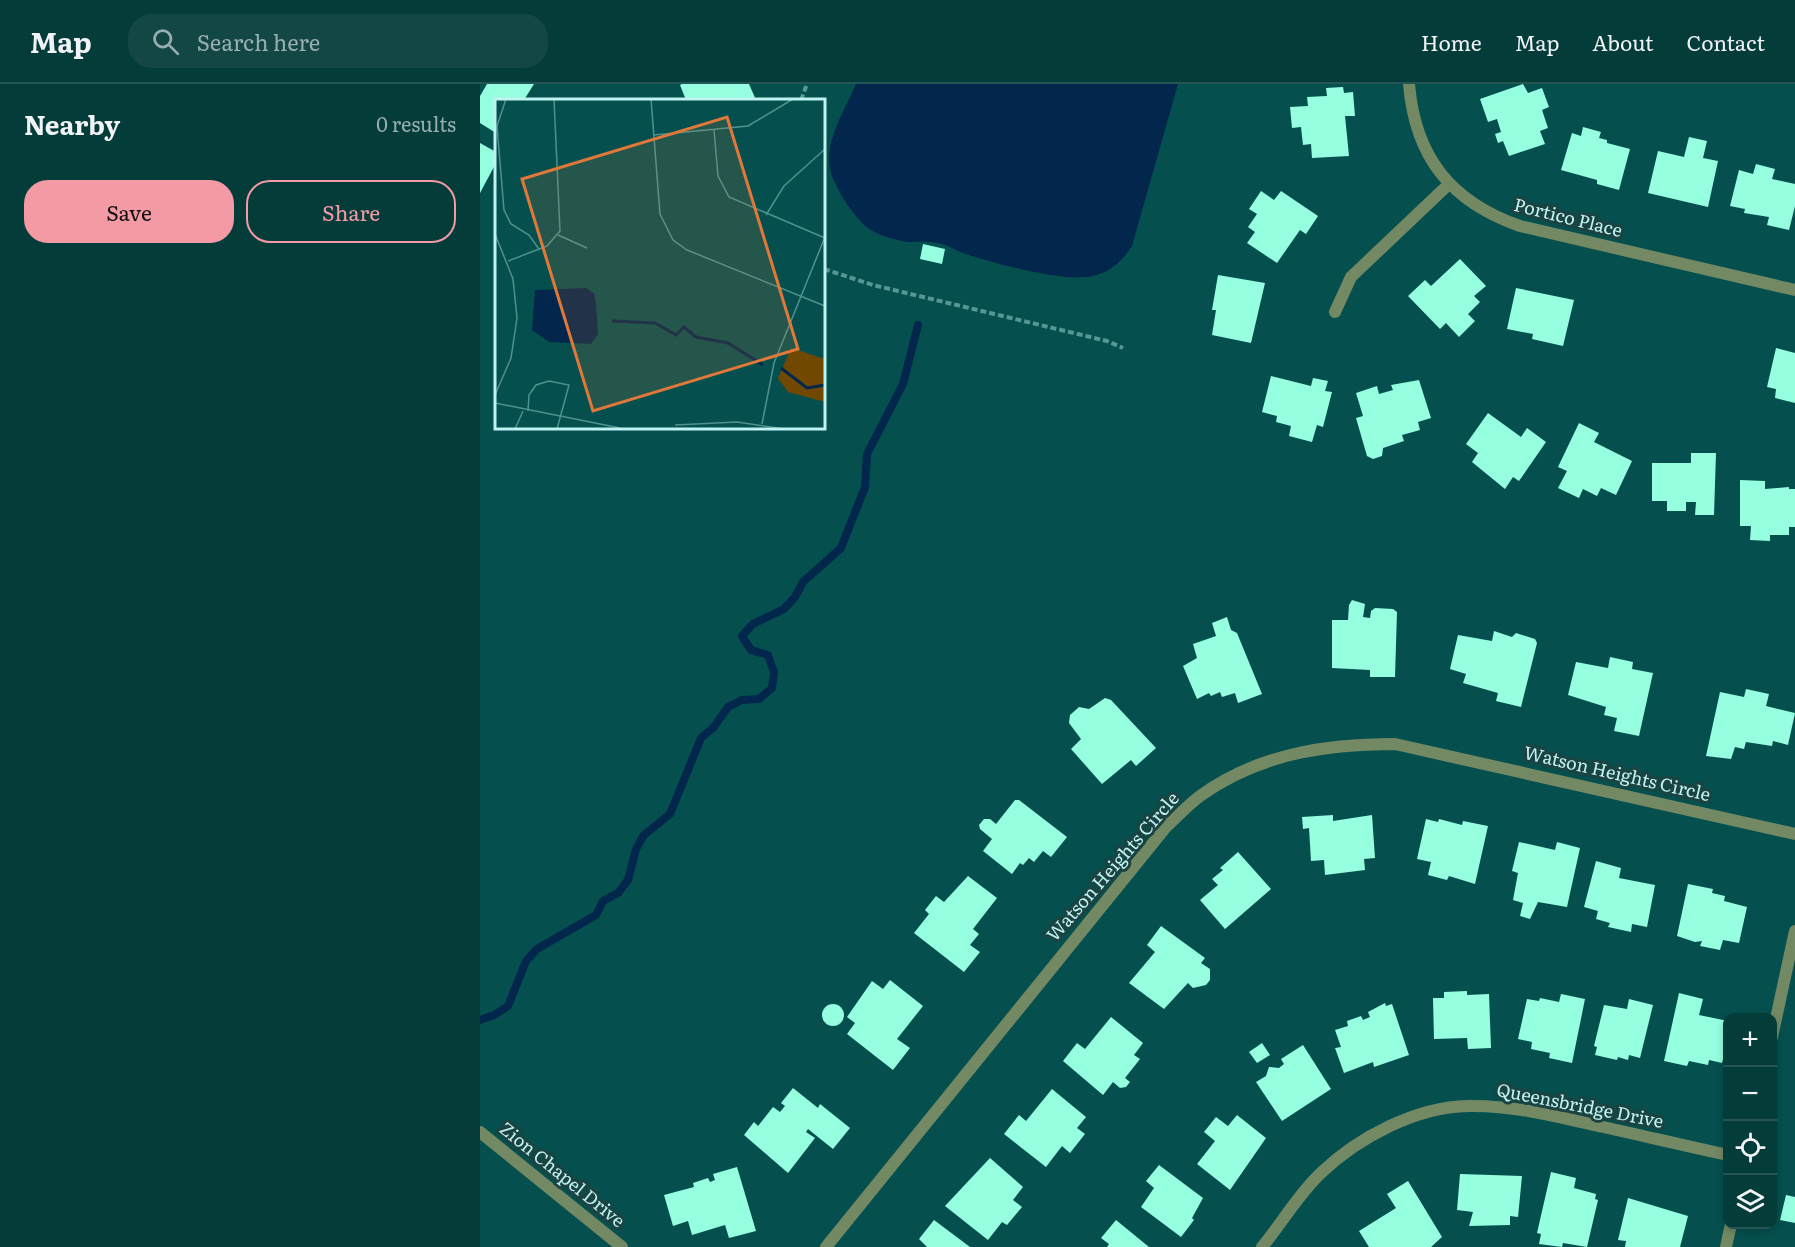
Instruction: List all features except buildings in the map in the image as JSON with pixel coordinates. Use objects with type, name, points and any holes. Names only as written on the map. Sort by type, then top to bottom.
[{"type":"street","name":"Portico Place","points":[[1409,84],[1411,107],[1418,134],[1431,161],[1449,184],[1467,200],[1493,217],[1520,226],[1795,290]]},
{"type":"street","points":[[1335,312],[1351,277],[1449,184]]},
{"type":"street","name":"Watson Heights Circle","points":[[826,1247],[1166,827],[1199,796],[1242,771],[1271,759],[1313,749],[1347,744],[1395,744],[1795,834]]},
{"type":"street","points":[[1777,1018],[1795,931]]},
{"type":"street","name":"Queensbridge Drive","points":[[1262,1247],[1321,1173],[1352,1147],[1374,1132],[1436,1112],[1466,1106],[1501,1107],[1567,1119],[1723,1154]]},
{"type":"street","name":"Zion Chapel Drive","points":[[480,1132],[622,1247]]},
{"type":"street","points":[[1726,1247],[1730,1229]]},
{"type":"path","points":[[801,99],[807,84]]},
{"type":"path","points":[[825,269],[873,285],[1107,341],[1123,348]]},
{"type":"water","points":[[856,84],[1178,84],[1132,246],[1111,269],[1093,276],[1065,277],[1009,267],[938,243],[896,240],[875,232],[865,225],[838,189],[829,162],[834,132]]},
{"type":"waterway","points":[[480,1020],[508,1006],[526,961],[537,949],[596,915],[603,901],[618,893],[628,880],[636,849],[644,835],[670,814],[701,738],[713,728],[728,707],[742,700],[759,699],[772,688],[774,672],[768,655],[751,650],[742,636],[753,624],[784,609],[795,597],[803,582],[841,548],[865,487],[867,454],[903,384],[918,325]]}]
